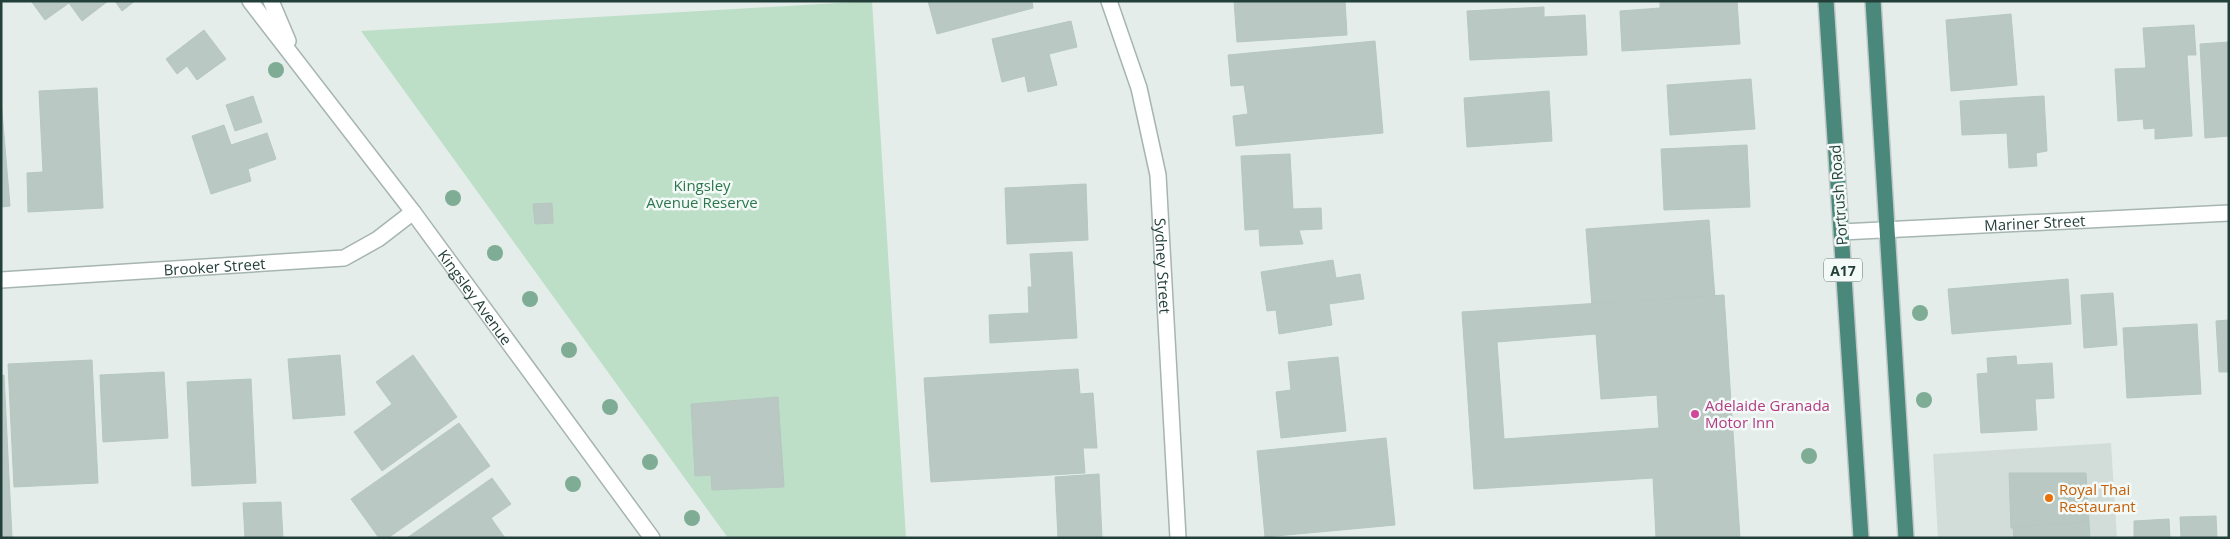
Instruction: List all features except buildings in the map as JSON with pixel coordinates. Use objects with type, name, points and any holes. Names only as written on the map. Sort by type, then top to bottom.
[{"type":"highway","name":"Portrush Road","points":[[1826,1],[1861,538]]},
{"type":"highway","points":[[1873,1],[1906,538]]},
{"type":"street","name":"Kingsley Avenue","points":[[250,1],[413,212],[652,538]]},
{"type":"street","name":"Kingsley Avenue","points":[[271,1],[296,59]]},
{"type":"street","name":"Sydney Street","points":[[1109,1],[1139,88],[1158,175],[1178,538]]},
{"type":"street","name":"Brooker Street","points":[[1,280],[344,258],[378,239],[413,212]]},
{"type":"street","name":"Mariner Street","points":[[1841,232],[2229,213]]},
{"type":"shaded area","points":[[2111,443],[2117,538],[1938,538],[1933,454]]},
{"type":"green space","name":"Kingsley Avenue Reserve","points":[[872,1],[906,538],[728,538],[361,31]]},
{"type":"place","name":"Adelaide Granada Motor Inn","points":[[1695,414]]},
{"type":"place","name":"Royal Thai Restaurant","points":[[2049,498]]}]
